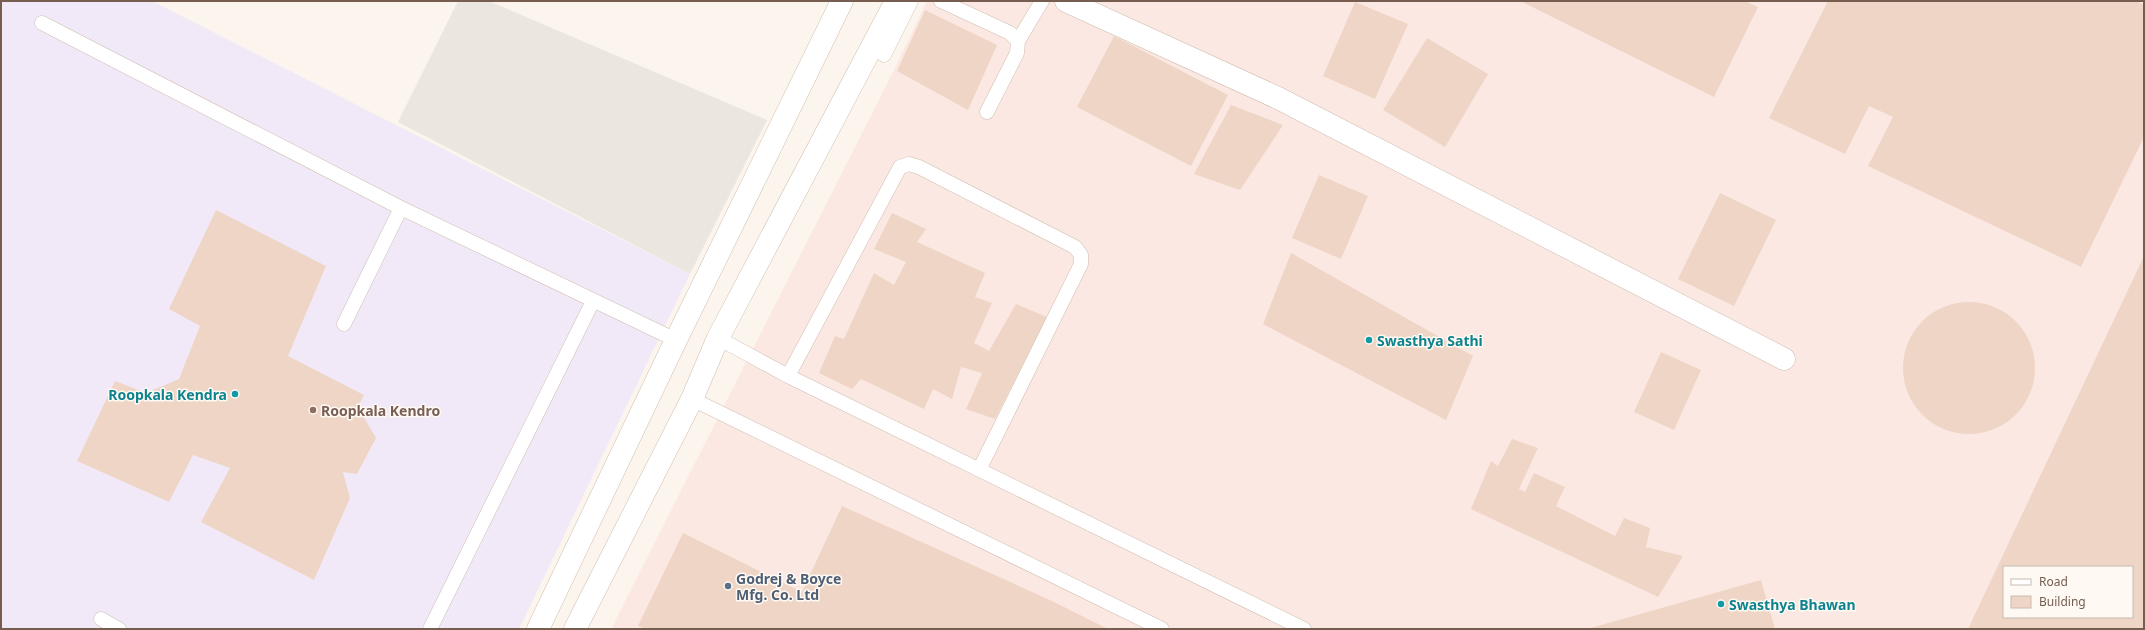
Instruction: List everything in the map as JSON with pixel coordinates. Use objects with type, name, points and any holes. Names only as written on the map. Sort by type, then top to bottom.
[{"type":"main road","points":[[538,629],[676,340],[842,1]]},
{"type":"main road","points":[[577,628],[692,399],[718,338],[896,1]]},
{"type":"main road","points":[[1066,1],[1278,98],[1784,359]]},
{"type":"lane","points":[[884,55],[911,1]]},
{"type":"lane","points":[[941,1],[1010,33],[1018,41]]},
{"type":"lane","points":[[987,112],[1017,53],[1018,41],[1042,1]]},
{"type":"lane","points":[[42,23],[402,208],[676,340]]},
{"type":"lane","points":[[788,376],[900,166],[909,164],[919,166],[1075,247],[1081,255],[1081,264],[979,470]]},
{"type":"lane","points":[[344,324],[402,208]]},
{"type":"lane","points":[[430,629],[593,301]]},
{"type":"lane","points":[[718,338],[788,376],[1304,629]]},
{"type":"lane","points":[[692,399],[1162,629]]},
{"type":"lane","points":[[101,619],[119,629]]},
{"type":"shaded area","name":"Roopkala Kendro","points":[[1,1],[152,1],[690,274],[519,629],[1,629]]},
{"type":"shaded area","points":[[458,1],[489,1],[767,120],[690,274],[398,122]]},
{"type":"shaded area","points":[[927,1],[2144,1],[2144,629],[611,629],[893,72]]},
{"type":"building","points":[[1520,1],[1745,1],[1758,7],[1714,97]]},
{"type":"building","points":[[1828,1],[2136,1],[2144,5],[2144,137],[2081,267],[1868,166],[1893,117],[1869,106],[1845,154],[1769,118]]},
{"type":"building","points":[[1355,2],[1408,24],[1375,99],[1323,76]]},
{"type":"building","points":[[925,10],[997,45],[968,110],[897,71]]},
{"type":"building","points":[[1114,36],[1228,95],[1191,166],[1077,107]]},
{"type":"building","points":[[1427,38],[1488,74],[1445,147],[1383,110]]},
{"type":"building","points":[[1231,105],[1283,125],[1240,190],[1194,174]]},
{"type":"building","points":[[1319,175],[1368,196],[1341,259],[1292,238]]},
{"type":"building","points":[[1720,193],[1776,220],[1734,306],[1678,279]]},
{"type":"building","name":"Roopkala Kendra","points":[[216,210],[326,266],[288,356],[364,395],[358,407],[376,438],[357,474],[343,472],[350,498],[314,580],[201,522],[230,468],[193,455],[169,502],[77,461],[115,381],[146,393],[179,379],[200,326],[169,309]]},
{"type":"building","points":[[892,213],[926,229],[917,242],[985,273],[975,297],[992,303],[974,343],[989,351],[1016,304],[1047,317],[995,419],[966,409],[982,373],[961,367],[952,399],[933,389],[924,409],[861,379],[852,389],[819,373],[835,336],[844,339],[874,273],[894,285],[906,262],[874,249]]},
{"type":"building","name":"Swasthya Sathi","points":[[1291,253],[1473,356],[1446,420],[1263,324]]},
{"type":"building","points":[[2144,256],[2144,629],[1968,629]]},
{"type":"building","points":[[1969,302],[1982,303],[1994,307],[2006,313],[2016,321],[2024,331],[2030,343],[2034,355],[2034,381],[2030,393],[2024,405],[2016,415],[2006,423],[1994,429],[1982,433],[1969,434],[1956,433],[1944,429],[1932,423],[1922,415],[1914,405],[1908,393],[1904,381],[1903,368],[1904,355],[1908,343],[1914,331],[1922,321],[1932,313],[1944,307],[1956,303]]},
{"type":"building","points":[[1661,352],[1701,370],[1674,430],[1634,412]]},
{"type":"building","points":[[1512,439],[1538,448],[1519,489],[1525,492],[1534,473],[1565,487],[1556,506],[1615,536],[1624,518],[1650,528],[1646,547],[1683,556],[1658,597],[1471,509],[1491,461],[1498,466]]},
{"type":"building","points":[[842,506],[1052,601],[1108,629],[646,629],[638,626],[683,533],[802,592]]},
{"type":"building","name":"Swasthya Bhawan","points":[[1761,580],[1775,629],[1587,629]]},
{"type":"place","name":"Swasthya Sathi","points":[[1369,340]]},
{"type":"place","name":"Roopkala Kendra","points":[[235,394]]},
{"type":"place","name":"Roopkala Kendro","points":[[313,410]]},
{"type":"place","name":"Godrej & Boyce Mfg. Co. Ltd","points":[[728,586]]},
{"type":"place","name":"Swasthya Bhawan","points":[[1721,604]]}]
